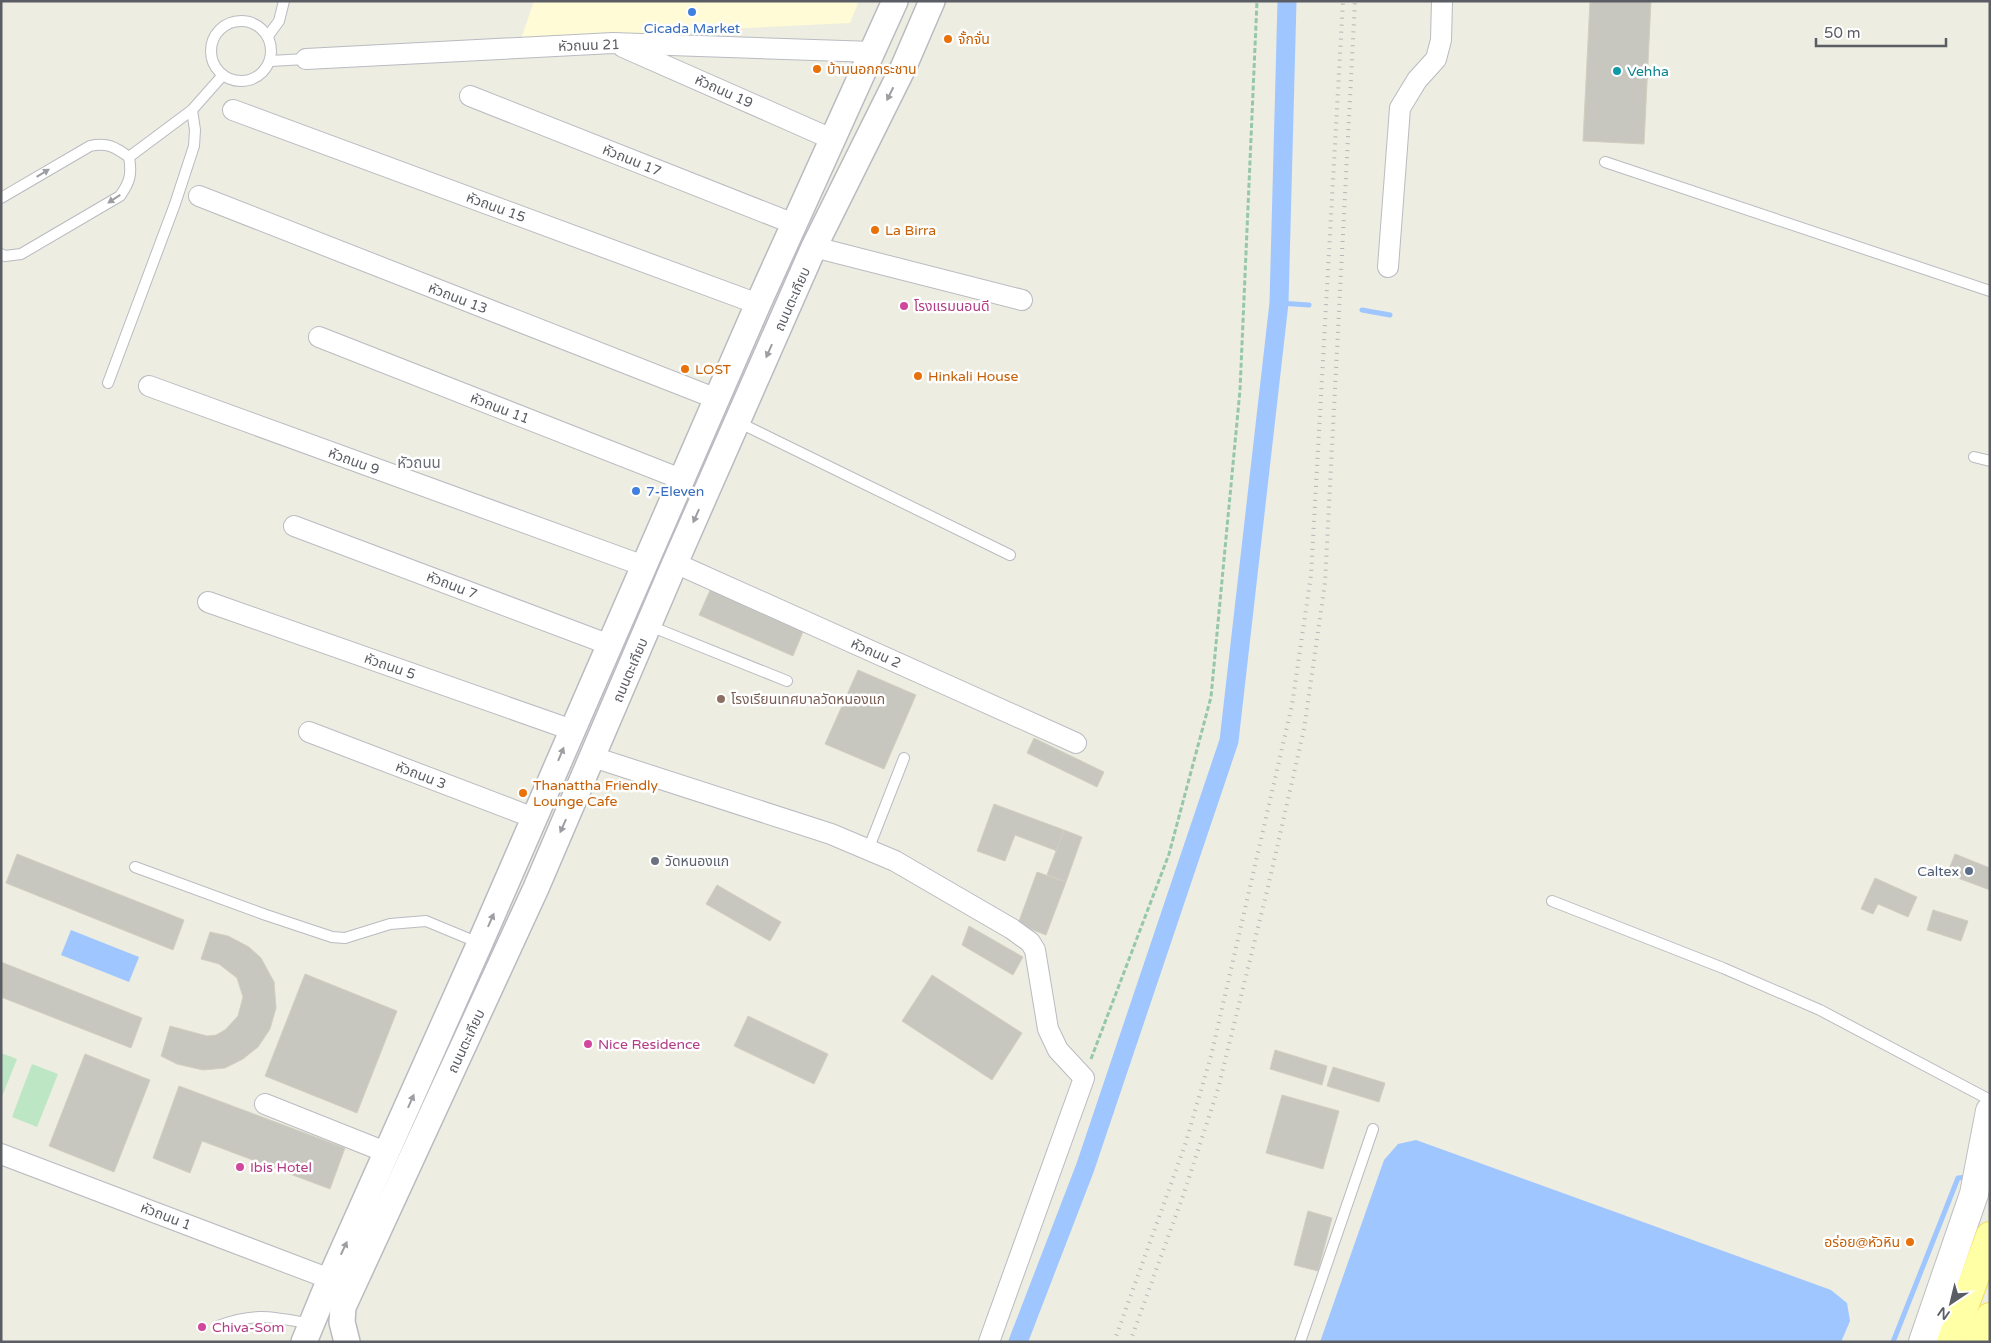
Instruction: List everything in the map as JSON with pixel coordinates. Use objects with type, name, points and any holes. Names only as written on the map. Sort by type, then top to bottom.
[{"type":"main road","points":[[1923,1342],[1974,1194],[1990,1111]]},
{"type":"main road","points":[[1951,1342],[1990,1236]]},
{"type":"main road","points":[[1980,1342],[1990,1317]]},
{"type":"street","name":"ถนนตะเกียบ","points":[[308,1333],[758,304],[834,140],[895,1]]},
{"type":"street","name":"ถนนตะเกียบ","points":[[347,1342],[342,1322],[344,1307],[528,906],[650,626],[675,562],[814,248],[904,66],[932,1]]},
{"type":"street","points":[[1388,267],[1400,108],[1417,80],[1436,59],[1440,40],[1442,1]]},
{"type":"street","name":"หัวถนน 21","points":[[306,59],[613,43],[872,52]]},
{"type":"street","name":"หัวถนน 19","points":[[613,43],[834,140]]},
{"type":"street","points":[[872,52],[904,66]]},
{"type":"street","name":"หัวถนน 17","points":[[470,96],[794,224]]},
{"type":"street","name":"หัวถนน 15","points":[[233,110],[758,304]]},
{"type":"street","points":[[818,174],[846,186]]},
{"type":"street","name":"หัวถนน 13","points":[[199,196],[717,399]]},
{"type":"street","points":[[814,248],[1022,300]]},
{"type":"street","name":"หัวถนน 11","points":[[319,337],[681,479]]},
{"type":"street","name":"หัวถนน 9","points":[[148,386],[644,566]]},
{"type":"street","name":"หัวถนน 7","points":[[294,526],[610,645]]},
{"type":"street","name":"หัวถนน 2","points":[[675,562],[1076,742]]},
{"type":"street","name":"หัวถนน 5","points":[[208,602],[573,727]]},
{"type":"street","points":[[573,727],[603,735]]},
{"type":"street","name":"หัวถนน 3","points":[[309,732],[534,818]]},
{"type":"street","points":[[593,757],[831,834],[895,861],[1012,929],[1030,942],[1036,950],[1048,1029],[1058,1050],[1084,1078],[989,1342]]},
{"type":"street","points":[[265,1104],[388,1153]]},
{"type":"street","name":"หัวถนน 1","points":[[1,1154],[330,1279]]},
{"type":"lane","points":[[268,36],[279,21],[284,1]]},
{"type":"lane","points":[[244,20],[254,23],[268,36],[272,53],[270,61],[265,69],[250,80],[241,81],[224,75],[214,64],[211,49],[213,40],[225,25],[244,20]]},
{"type":"lane","points":[[270,61],[306,59]]},
{"type":"lane","points":[[129,157],[192,110],[224,75]]},
{"type":"lane","points":[[108,383],[175,204],[194,146],[195,130],[192,110]]},
{"type":"lane","points":[[1,198],[90,146],[102,143],[115,146],[129,157],[132,171],[129,183],[120,196],[21,254],[5,256],[1,254]]},
{"type":"lane","points":[[1605,162],[1990,291]]},
{"type":"lane","points":[[738,422],[1010,556]]},
{"type":"lane","points":[[1974,457],[1990,461]]},
{"type":"lane","points":[[650,626],[787,681]]},
{"type":"lane","points":[[868,850],[904,758]]},
{"type":"lane","points":[[135,866],[266,915],[332,937],[345,938],[390,924],[426,921],[480,943]]},
{"type":"lane","points":[[1552,901],[1723,968],[1820,1010],[1990,1100]]},
{"type":"lane","points":[[1300,1342],[1373,1128]]},
{"type":"lane","points":[[218,1326],[237,1319],[255,1316],[308,1333]]},
{"type":"path","points":[[1084,1078],[1169,854],[1211,697],[1240,390],[1257,1]]},
{"type":"shaded area","name":"Cicada Market","points":[[534,1],[859,1],[850,23],[521,39]]},
{"type":"green space","points":[[1,1053],[17,1059],[1,1099]]},
{"type":"green space","points":[[32,1064],[58,1074],[37,1127],[12,1117]]},
{"type":"water","points":[[71,930],[139,957],[129,982],[61,955]]},
{"type":"water","points":[[1416,1140],[1831,1290],[1847,1303],[1850,1321],[1841,1342],[1320,1342],[1384,1160],[1398,1144]]},
{"type":"building","name":"Vehha","points":[[1590,1],[1651,1],[1644,144],[1583,141]]},
{"type":"building","points":[[712,586],[805,627],[793,656],[699,615]]},
{"type":"building","points":[[858,670],[916,695],[884,769],[825,744]]},
{"type":"building","points":[[1034,738],[1104,772],[1097,787],[1027,753]]},
{"type":"building","points":[[994,804],[1064,830],[1057,851],[1015,835],[1005,861],[977,851]]},
{"type":"building","points":[[1064,830],[1082,837],[1066,882],[1047,875]]},
{"type":"building","points":[[17,854],[184,920],[173,950],[6,883]]},
{"type":"building","name":"Caltex","points":[[1955,854],[1990,868],[1990,890],[1947,874]]},
{"type":"building","points":[[1037,872],[1066,882],[1046,935],[1018,924]]},
{"type":"building","points":[[1875,878],[1917,897],[1908,917],[1878,904],[1873,914],[1861,909]]},
{"type":"building","points":[[717,885],[781,922],[770,941],[706,904]]},
{"type":"building","points":[[1933,910],[1968,921],[1961,941],[1927,930]]},
{"type":"building","points":[[969,926],[1023,957],[1013,975],[962,945]]},
{"type":"building","points":[[210,932],[228,936],[249,947],[261,958],[274,982],[276,1008],[270,1029],[258,1047],[243,1059],[225,1068],[203,1070],[177,1064],[161,1056],[170,1026],[207,1036],[216,1035],[225,1030],[238,1016],[243,997],[237,978],[219,964],[201,959]]},
{"type":"building","points":[[1,962],[142,1018],[131,1048],[1,997]]},
{"type":"building","points":[[305,974],[397,1011],[357,1113],[265,1076]]},
{"type":"building","points":[[932,975],[1022,1033],[992,1080],[902,1021]]},
{"type":"building","points":[[748,1016],[828,1054],[814,1084],[734,1046]]},
{"type":"building","points":[[1275,1050],[1327,1066],[1322,1085],[1270,1069]]},
{"type":"building","points":[[85,1054],[150,1080],[114,1172],[49,1146]]},
{"type":"building","points":[[1333,1067],[1385,1083],[1379,1102],[1327,1086]]},
{"type":"building","points":[[179,1086],[345,1148],[330,1189],[202,1141],[190,1173],[153,1158]]},
{"type":"building","points":[[1282,1095],[1339,1111],[1323,1169],[1266,1153]]},
{"type":"building","points":[[1308,1211],[1332,1218],[1318,1271],[1294,1265]]},
{"type":"waterway","points":[[1018,1342],[1085,1168],[1229,741],[1279,303],[1287,1]]},
{"type":"waterway","points":[[1279,303],[1309,305]]},
{"type":"waterway","points":[[1362,310],[1390,315]]},
{"type":"waterway","points":[[1893,1342],[1958,1178],[1969,1177]]},
{"type":"railway","points":[[1114,1342],[1185,1145],[1211,1056],[1292,705],[1311,575],[1343,1]]},
{"type":"railway","points":[[1130,1342],[1184,1193],[1218,1089],[1268,887],[1304,729],[1325,583],[1355,1]]},
{"type":"place","name":"Cicada Market","points":[[692,12]]},
{"type":"place","name":"จั้กจั่น","points":[[948,39]]},
{"type":"place","name":"บ้านนอกกระชาน","points":[[817,69]]},
{"type":"place","name":"Vehha","points":[[1617,71]]},
{"type":"place","name":"La Birra","points":[[875,230]]},
{"type":"place","name":"โรงแรมนอนดี","points":[[904,306]]},
{"type":"place","name":"LOST","points":[[685,369]]},
{"type":"place","name":"Hinkali House","points":[[918,376]]},
{"type":"place","name":"7-Eleven","points":[[636,491]]},
{"type":"place","name":"โรงเรียนเทศบาลวัดหนองแก","points":[[721,699]]},
{"type":"place","name":"Thanattha Friendly Lounge Cafe","points":[[523,793]]},
{"type":"place","name":"วัดหนองแก","points":[[655,861]]},
{"type":"place","name":"Caltex","points":[[1969,871]]},
{"type":"place","name":"Nice Residence","points":[[588,1044]]},
{"type":"place","name":"Ibis Hotel","points":[[240,1167]]},
{"type":"place","name":"อร่อย@หัวหิน","points":[[1910,1242]]},
{"type":"place","name":"Chiva-Som","points":[[202,1327]]},
{"type":"district","name":"หัวถนน","points":[[419,463]]}]
